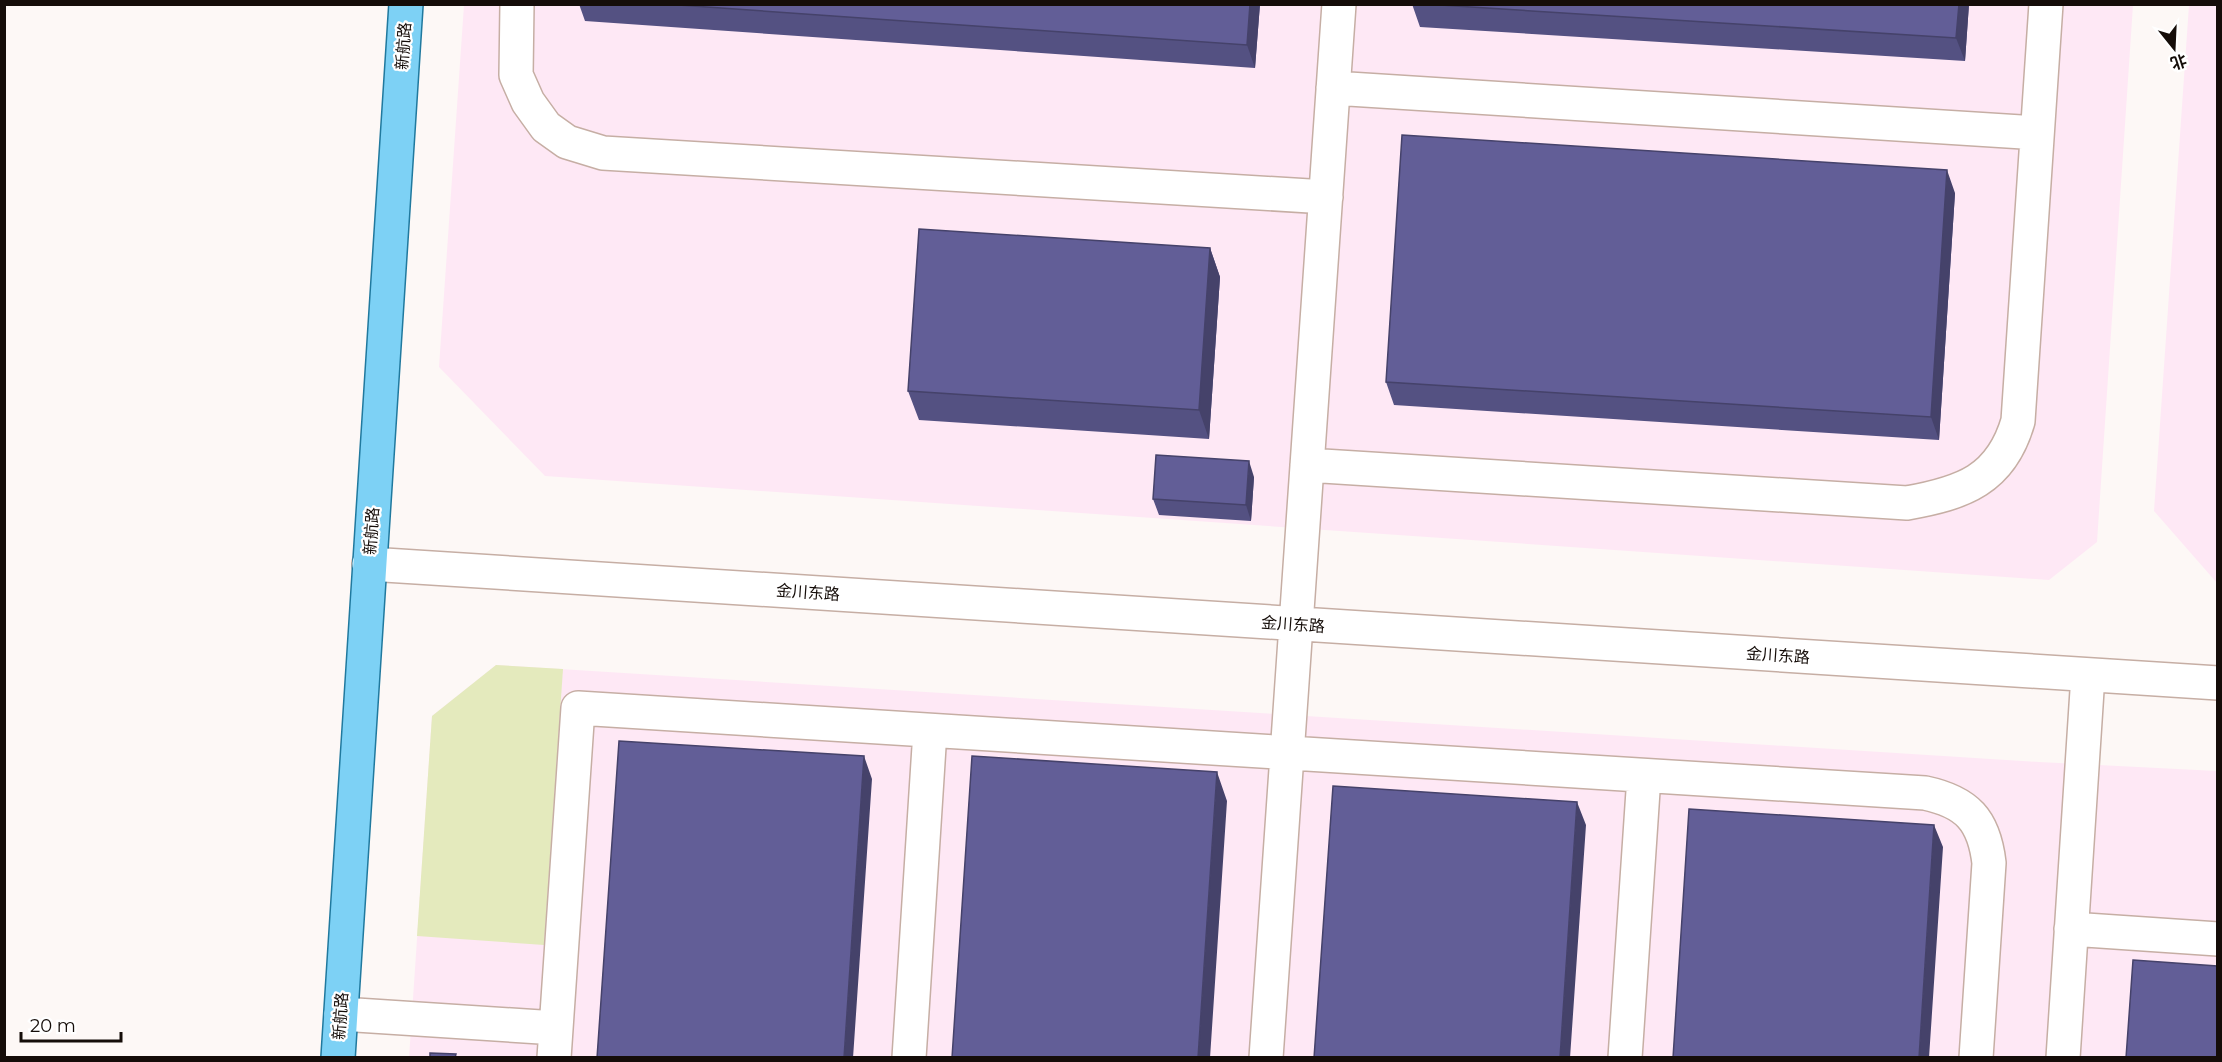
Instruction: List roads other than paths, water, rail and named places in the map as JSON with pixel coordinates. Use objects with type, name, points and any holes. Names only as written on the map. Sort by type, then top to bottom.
[{"type":"main road","name":"新航路","points":[[338,1058],[406,4]]},
{"type":"street","points":[[517,4],[516,75],[528,102],[546,127],[567,142],[603,153],[1326,197]]},
{"type":"street","points":[[1266,1058],[1339,4]]},
{"type":"street","points":[[1307,465],[1907,503],[1941,497],[1986,475],[2002,459],[2013,439],[2018,421],[2046,4]]},
{"type":"street","points":[[1333,88],[2037,133]]},
{"type":"street","name":"金川东路","points":[[369,564],[2217,683]]},
{"type":"street","points":[[2063,1058],[2088,675]]},
{"type":"street","points":[[340,1014],[555,1043],[578,708],[1925,793],[1947,798],[1964,808],[1977,823],[1987,840],[1989,863],[1976,1058]]},
{"type":"street","points":[[909,1058],[930,731]]},
{"type":"street","points":[[1625,1058],[1644,776]]},
{"type":"street","points":[[2071,929],[2217,939]]}]
